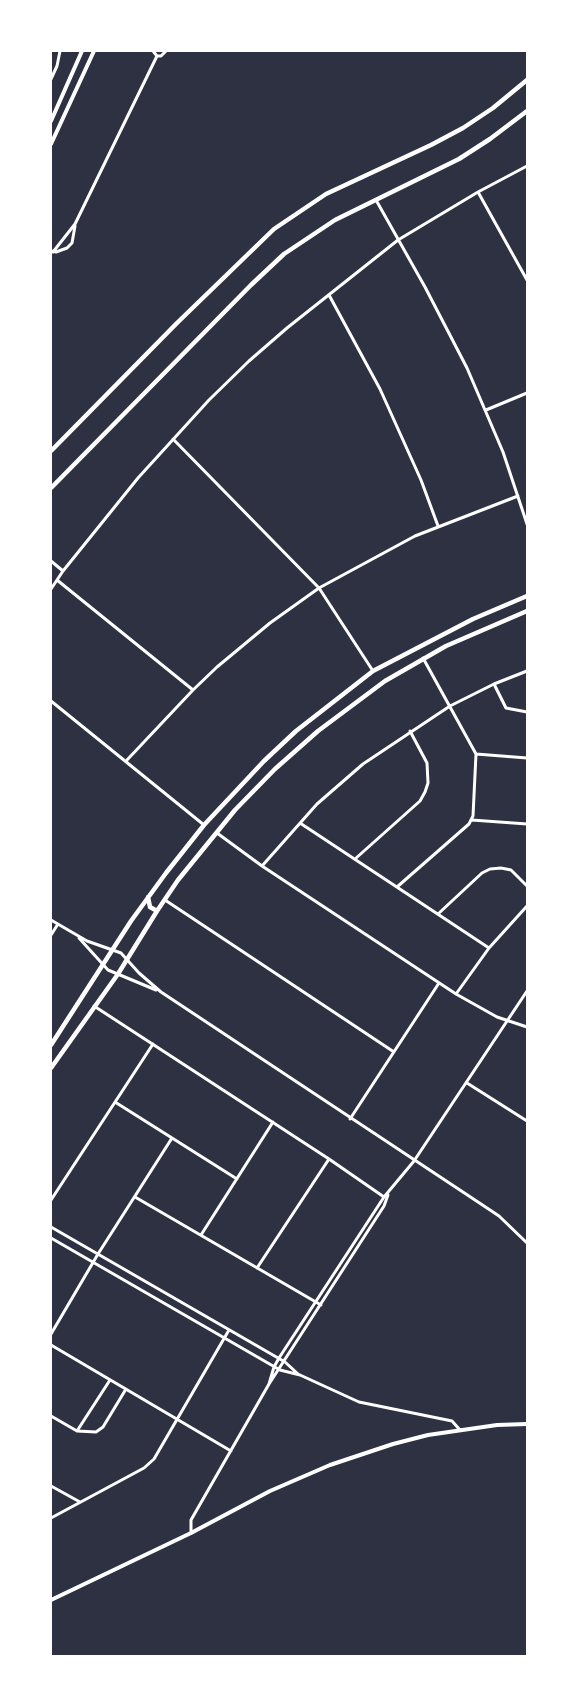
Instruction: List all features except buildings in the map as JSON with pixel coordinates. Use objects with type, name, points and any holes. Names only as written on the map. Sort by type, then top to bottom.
[{"type":"main road","points":[[51,451],[250,250],[286,219],[340,186],[463,128],[494,108],[527,80]]},
{"type":"main road","points":[[51,489],[273,264],[322,228],[459,159],[527,111]]},
{"type":"main road","points":[[51,1046],[148,897],[204,825],[296,731],[373,671],[473,619],[527,596]]},
{"type":"main road","points":[[51,1068],[118,974],[164,900],[216,832],[261,783],[318,731],[368,692],[423,658],[480,630],[527,611]]},
{"type":"main road","points":[[148,897],[150,907],[157,911]]},
{"type":"street","points":[[51,80],[60,51]]},
{"type":"street","points":[[51,121],[82,51]]},
{"type":"street","points":[[51,144],[94,51]]},
{"type":"street","points":[[153,51],[157,56]]},
{"type":"street","points":[[157,56],[162,56],[166,51]]},
{"type":"street","points":[[52,251],[75,224],[157,56]]},
{"type":"street","points":[[51,589],[63,571],[173,439],[249,361],[398,240],[478,192],[527,166]]},
{"type":"street","points":[[478,192],[527,280]]},
{"type":"street","points":[[376,200],[447,327],[486,410],[527,524]]},
{"type":"street","points":[[52,251],[62,251],[72,243],[75,224]]},
{"type":"street","points":[[329,295],[380,388],[438,526]]},
{"type":"street","points":[[486,410],[527,393]]},
{"type":"street","points":[[173,439],[319,588],[373,671]]},
{"type":"street","points":[[127,760],[193,690],[243,644],[319,588],[384,551],[438,526],[518,496]]},
{"type":"street","points":[[51,561],[63,571]]},
{"type":"street","points":[[57,580],[193,690]]},
{"type":"street","points":[[397,887],[472,820],[476,754],[423,658]]},
{"type":"street","points":[[262,866],[318,804],[349,775],[410,731],[450,706],[494,684],[527,671]]},
{"type":"street","points":[[494,684],[506,708],[527,712]]},
{"type":"street","points":[[51,700],[204,825]]},
{"type":"street","points":[[355,860],[420,801],[425,792],[427,763],[410,731]]},
{"type":"street","points":[[476,754],[527,758]]},
{"type":"street","points":[[472,820],[527,824]]},
{"type":"street","points":[[300,824],[489,948]]},
{"type":"street","points":[[216,832],[262,866],[456,994],[487,1013],[527,1027]]},
{"type":"street","points":[[438,914],[482,873],[490,869],[511,870],[527,886]]},
{"type":"street","points":[[164,900],[394,1052]]},
{"type":"street","points":[[456,994],[489,948],[527,906]]},
{"type":"street","points":[[51,920],[78,937],[111,972],[160,992],[499,1216],[527,1243]]},
{"type":"street","points":[[51,934],[58,924]]},
{"type":"street","points":[[78,937],[122,953],[160,992]]},
{"type":"street","points":[[350,1119],[439,983]]},
{"type":"street","points":[[269,1384],[279,1358],[527,991]]},
{"type":"street","points":[[94,1006],[386,1197]]},
{"type":"street","points":[[51,1200],[153,1044]]},
{"type":"street","points":[[467,1083],[527,1121]]},
{"type":"street","points":[[115,1102],[237,1179]]},
{"type":"street","points":[[201,1235],[273,1122]]},
{"type":"street","points":[[51,1334],[93,1262],[172,1138]]},
{"type":"street","points":[[257,1268],[329,1159]]},
{"type":"street","points":[[135,1197],[321,1305]]},
{"type":"street","points":[[191,1533],[191,1520],[269,1384],[321,1305],[386,1197]]},
{"type":"street","points":[[51,1227],[279,1358],[300,1375]]},
{"type":"street","points":[[51,1238],[280,1370],[300,1375],[359,1402],[448,1419],[456,1423],[460,1430]]},
{"type":"street","points":[[51,1518],[149,1464],[178,1420],[229,1330]]},
{"type":"street","points":[[51,1345],[231,1451]]},
{"type":"street","points":[[77,1431],[110,1380]]},
{"type":"street","points":[[51,1416],[77,1431],[96,1432],[101,1429],[126,1389]]},
{"type":"street","points":[[51,1600],[191,1533],[270,1491],[330,1465],[410,1439],[460,1430],[527,1424]]},
{"type":"street","points":[[51,1486],[80,1502]]}]
